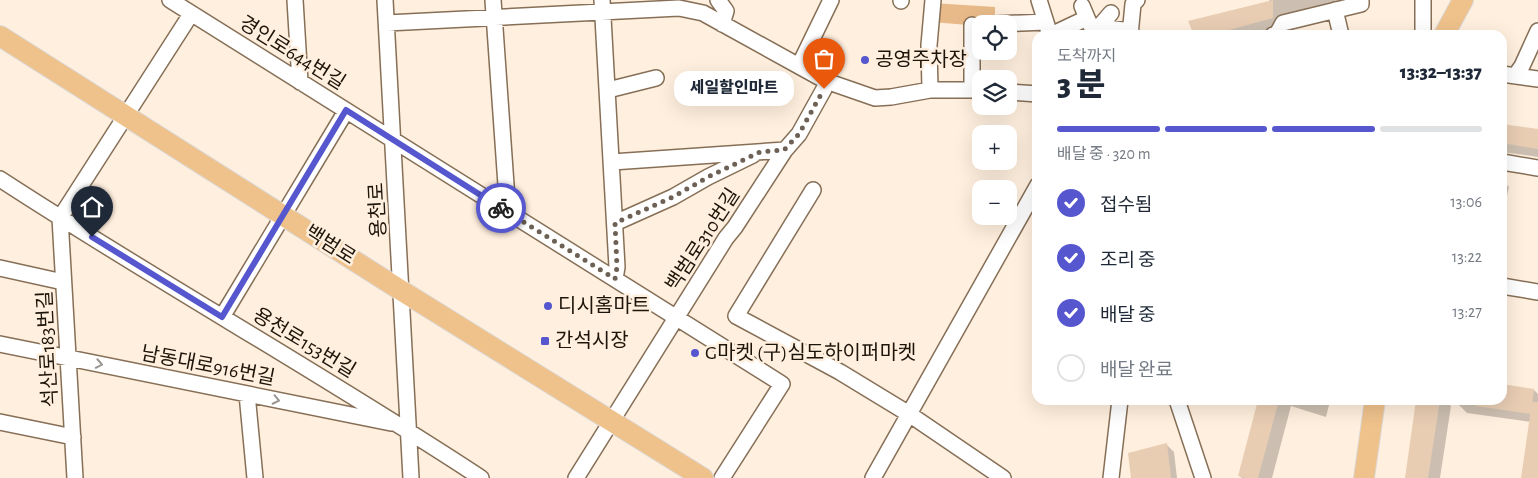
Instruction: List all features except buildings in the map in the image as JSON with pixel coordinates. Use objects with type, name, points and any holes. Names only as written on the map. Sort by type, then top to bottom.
[{"type":"main road","points":[[1447,30],[1463,0]]},
{"type":"main road","name":"백범로","points":[[0,36],[699,477]]},
{"type":"main road","points":[[1364,478],[1375,405]]},
{"type":"street","name":"경인로644번길","points":[[170,0],[782,384],[722,478]]},
{"type":"street","points":[[295,0],[300,82]]},
{"type":"street","name":"용천로","points":[[385,0],[402,291],[406,428],[411,478]]},
{"type":"street","points":[[494,0],[507,199],[501,208]]},
{"type":"street","points":[[718,0],[726,11],[722,24]]},
{"type":"street","points":[[799,66],[831,0]]},
{"type":"street","points":[[1039,0],[1049,30]]},
{"type":"street","points":[[1131,30],[1133,4],[1137,0]]},
{"type":"street","points":[[1279,30],[1283,23],[1360,4],[1361,0]]},
{"type":"street","points":[[1423,0],[1423,30]]},
{"type":"street","points":[[387,23],[495,18],[602,6],[679,8],[703,13],[826,81],[875,98],[930,90],[972,90]]},
{"type":"street","points":[[602,6],[615,223],[617,267],[615,279]]},
{"type":"street","points":[[930,90],[929,45],[932,6]]},
{"type":"street","points":[[1334,10],[1339,30]]},
{"type":"street","points":[[1051,30],[1085,12],[1093,30],[1099,27],[1111,13]]},
{"type":"street","points":[[60,218],[191,14]]},
{"type":"street","points":[[1017,27],[1041,30]]},
{"type":"street","points":[[1099,27],[1115,30]]},
{"type":"street","points":[[1509,75],[1522,66],[1538,32]]},
{"type":"street","points":[[1509,75],[1538,79]]},
{"type":"street","points":[[608,90],[656,78]]},
{"type":"street","name":"백범로310번길","points":[[611,420],[726,238],[736,227],[784,150],[799,134],[824,89],[826,81]]},
{"type":"street","points":[[1017,93],[1032,94]]},
{"type":"street","points":[[222,317],[346,110]]},
{"type":"street","points":[[612,162],[784,150]]},
{"type":"street","points":[[615,223],[673,197],[708,177],[760,152]]},
{"type":"street","points":[[1507,163],[1538,168]]},
{"type":"street","name":"용천로153번길","points":[[0,179],[60,218],[406,428],[481,478]]},
{"type":"street","points":[[812,190],[736,316],[840,372],[909,414],[1003,478]]},
{"type":"street","points":[[874,478],[1032,196]]},
{"type":"street","name":"석산로183번길","points":[[60,218],[76,478]]},
{"type":"street","points":[[0,268],[64,282]]},
{"type":"street","points":[[1507,287],[1538,292]]},
{"type":"street","name":"남동대로916번길","points":[[0,344],[406,428]]},
{"type":"street","points":[[247,394],[255,478]]},
{"type":"street","points":[[1111,478],[1119,405]]},
{"type":"street","points":[[1179,405],[1203,478]]},
{"type":"street","points":[[576,478],[611,420]]},
{"type":"street","points":[[0,422],[73,437]]},
{"type":"shaded area","points":[[932,3],[995,7],[995,15],[972,15],[972,25],[931,22]]},
{"type":"way so far","points":[[501,208],[615,279],[617,267],[615,223],[673,197],[708,177],[760,152],[784,150],[799,134],[824,89]]},
{"type":"place","name":"공영주차장","points":[[865,60]]},
{"type":"place","name":"세일할인마트","points":[[824,89]]},
{"type":"place","name":"디시홈마트","points":[[548,306]]},
{"type":"place","name":"간석시장","points":[[545,341]]},
{"type":"place","name":"G마켓 (구)심도하이퍼마켓","points":[[695,353]]},
{"type":"route","points":[[92,237],[222,317],[346,110],[501,208]]}]
